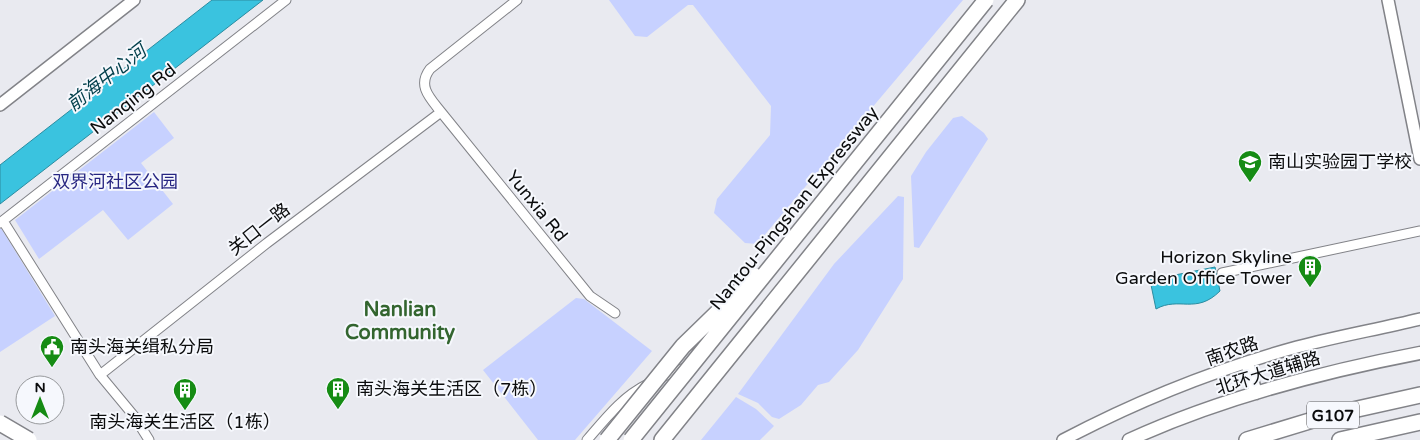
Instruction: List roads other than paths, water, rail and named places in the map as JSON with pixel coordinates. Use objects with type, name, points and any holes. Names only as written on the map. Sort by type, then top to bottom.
[{"type":"highway","name":"Nantou-Pingshan Expressway","points":[[631,440],[988,0]]},
{"type":"highway","points":[[662,440],[1017,0]]},
{"type":"highway","points":[[607,440],[683,346],[738,291],[784,250]]},
{"type":"highway","points":[[675,440],[716,375]]},
{"type":"highway","name":"G107","points":[[1246,440],[1326,416],[1420,395]]},
{"type":"highway","points":[[0,417],[23,440]]},
{"type":"highway","name":"G107","points":[[1340,440],[1420,422]]},
{"type":"highway","points":[[0,423],[28,440]]},
{"type":"main road","name":"北环大道辅路","points":[[1129,440],[1155,428],[1256,393],[1371,362],[1420,353]]},
{"type":"main road","points":[[1247,363],[1256,393]]},
{"type":"street","points":[[0,106],[132,0]]},
{"type":"street","name":"Nanqing Rd","points":[[2,222],[286,0]]},
{"type":"street","name":"Yunxia Rd","points":[[517,0],[427,74],[424,88],[441,112],[590,296],[614,313]]},
{"type":"street","points":[[639,440],[988,0]]},
{"type":"street","points":[[1388,0],[1420,159]]},
{"type":"street","name":"关口一路","points":[[100,375],[267,243],[441,112]]},
{"type":"street","points":[[2,222],[100,375],[134,416],[149,440]]},
{"type":"street","points":[[1222,273],[1420,231]]},
{"type":"street","name":"南农路","points":[[1063,440],[1124,410],[1247,363],[1341,336],[1420,319]]},
{"type":"street","points":[[588,440],[616,407],[630,394],[662,377],[703,360]]},
{"type":"place","name":"南山实验园丁学校","points":[[1250,183]]},
{"type":"place","name":"Horizon Skyline Garden Office Tower","points":[[1310,288]]},
{"type":"place","name":"南头海关缉私分局","points":[[52,368]]},
{"type":"place","name":"南头海关生活区（7栋）","points":[[338,410]]},
{"type":"place","name":"南头海关生活区（1栋）","points":[[185,411]]},
{"type":"district","name":"Nanlian Community","points":[[400,320]]},
{"type":"water label","name":"前海中心河","points":[[106,77]]},
{"type":"park label","name":"双界河社区公园","points":[[115,182]]}]
